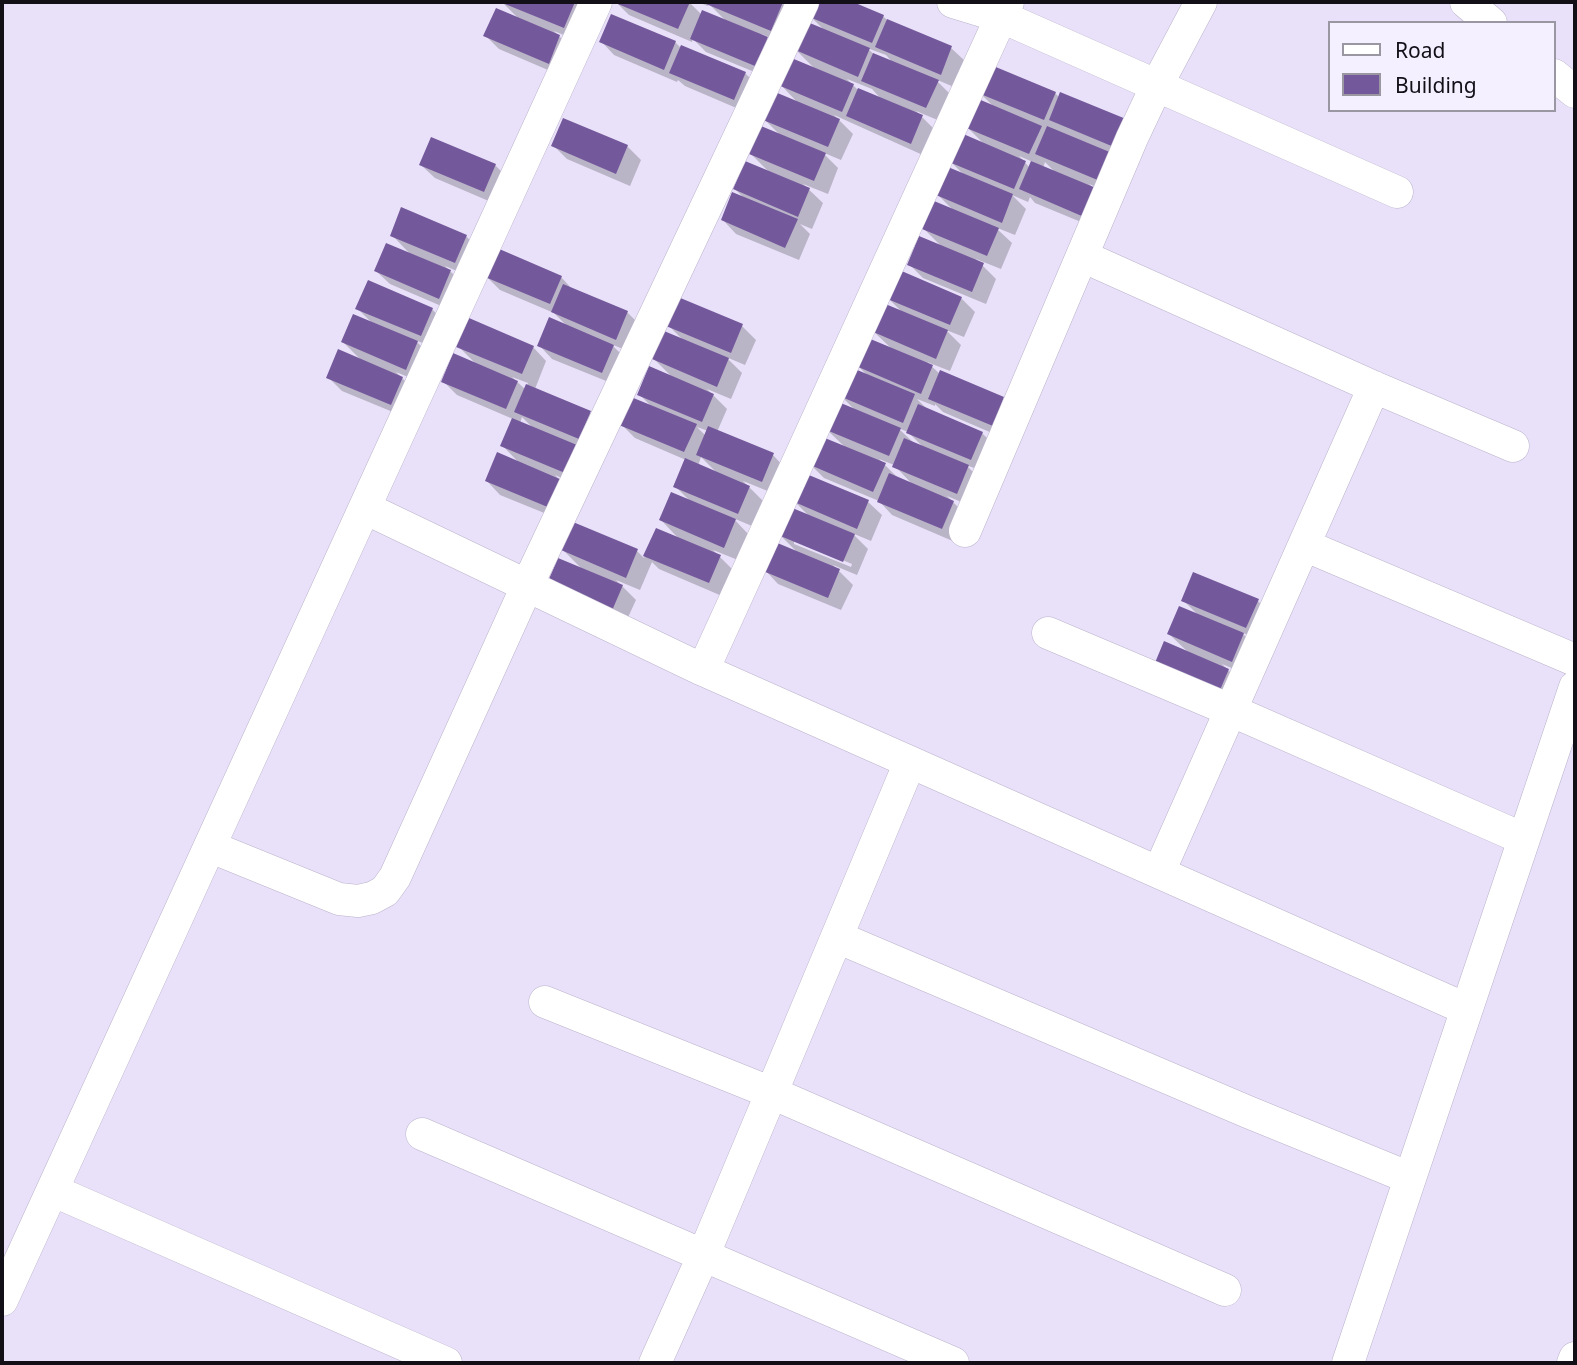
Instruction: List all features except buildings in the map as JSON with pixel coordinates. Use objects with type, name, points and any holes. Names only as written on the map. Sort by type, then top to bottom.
[{"type":"street","points":[[2,1300],[597,2]]},
{"type":"street","points":[[211,847],[340,899],[358,901],[384,891],[396,877],[527,586],[803,2]]},
{"type":"street","points":[[953,2],[1005,9],[1157,85],[1397,192]]},
{"type":"street","points":[[965,531],[1157,85],[1201,2]]},
{"type":"street","points":[[1466,2],[1489,21]]},
{"type":"street","points":[[703,670],[1005,9]]},
{"type":"street","points":[[1556,77],[1575,92]]},
{"type":"street","points":[[1082,256],[1317,362],[1513,446]]},
{"type":"street","points":[[1159,872],[1374,387]]},
{"type":"street","points":[[365,509],[703,670],[1466,1009]]},
{"type":"street","points":[[1304,545],[1575,660]]},
{"type":"street","points":[[1048,633],[1524,839]]},
{"type":"street","points":[[1348,1363],[1575,687]]},
{"type":"street","points":[[655,1363],[704,1254],[910,762]]},
{"type":"street","points":[[836,937],[1410,1178]]},
{"type":"street","points":[[545,1002],[772,1093],[1225,1290]]},
{"type":"street","points":[[422,1134],[953,1363]]},
{"type":"street","points":[[54,1191],[446,1363]]}]
